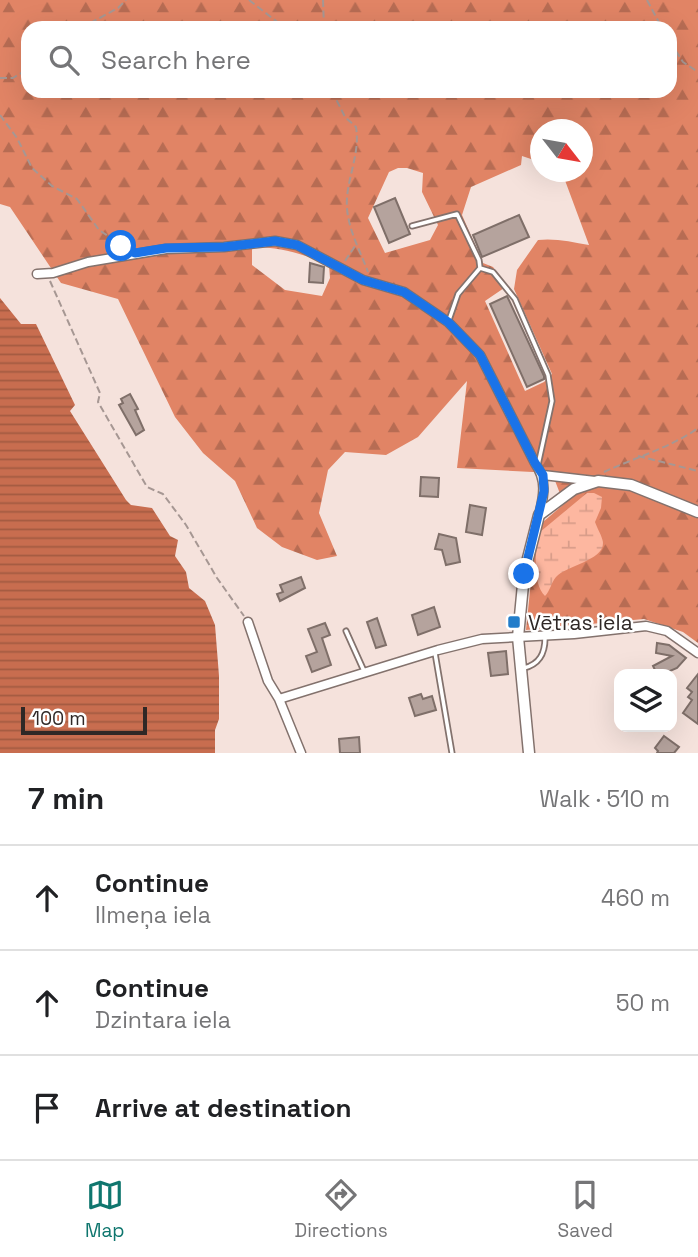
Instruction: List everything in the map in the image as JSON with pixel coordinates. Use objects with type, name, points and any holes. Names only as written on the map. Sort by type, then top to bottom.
[{"type":"street","points":[[37,274],[166,248],[224,247],[275,241],[307,249],[372,283],[404,292],[448,322],[480,355],[543,475],[544,491],[524,574],[518,637],[529,753]]},
{"type":"street","points":[[543,475],[631,485],[698,512]]},
{"type":"street","points":[[539,516],[574,489],[598,481]]},
{"type":"street","points":[[248,622],[268,681],[279,699],[301,753]]},
{"type":"street","points":[[279,699],[435,650],[482,639],[646,626],[667,631],[698,653]]},
{"type":"lane","points":[[412,226],[457,214],[479,260],[480,268],[458,294],[448,322]]},
{"type":"lane","points":[[480,268],[493,272],[515,299],[548,375],[552,401],[537,467]]},
{"type":"lane","points":[[346,631],[364,673]]},
{"type":"lane","points":[[522,668],[529,667],[540,659],[545,650],[544,635]]},
{"type":"lane","points":[[435,650],[452,753]]},
{"type":"path","points":[[94,21],[118,8],[126,0]]},
{"type":"path","points":[[249,0],[276,21]]},
{"type":"path","points":[[323,0],[324,21]]},
{"type":"path","points":[[647,0],[658,21]]},
{"type":"path","points":[[677,53],[683,62],[698,72]]},
{"type":"path","points":[[0,79],[13,78],[21,73]]},
{"type":"path","points":[[336,98],[345,117],[356,127],[358,141],[347,197],[348,219],[372,283]]},
{"type":"path","points":[[0,115],[9,124],[32,168],[40,177],[77,199],[99,230],[135,253]]},
{"type":"path","points":[[341,268],[357,243]]},
{"type":"path","points":[[47,273],[100,393],[98,402],[147,487],[163,494],[248,622]]},
{"type":"path","points":[[598,481],[601,474],[683,439],[698,428]]},
{"type":"path","points":[[638,456],[698,471]]},
{"type":"green space","points":[[0,0],[698,0],[698,643],[683,632],[644,619],[526,630],[535,542],[543,522],[564,504],[552,473],[457,468],[467,381],[418,437],[386,455],[345,452],[328,470],[319,513],[337,556],[317,560],[282,547],[257,528],[235,481],[203,453],[175,417],[118,299],[61,283],[10,207],[0,204]],"holes":[[[530,119],[593,119],[593,182],[566,182],[589,245],[538,240],[517,270],[514,289],[552,374],[544,382],[525,391],[485,301],[507,286],[493,267],[483,263],[462,215],[471,187],[521,165],[522,156],[530,159]],[[407,168],[423,173],[422,192],[438,225],[430,240],[385,253],[368,218],[389,172]],[[252,247],[301,254],[329,265],[330,278],[322,296],[285,290],[252,265]]]},
{"type":"green space","points":[[587,493],[602,497],[595,522],[603,542],[602,548],[592,558],[556,577],[545,596],[536,575],[540,532]]},
{"type":"shaded area","points":[[0,298],[21,324],[36,324],[75,405],[70,411],[126,500],[131,505],[152,508],[170,536],[178,540],[175,556],[186,572],[189,588],[205,601],[215,625],[219,719],[215,730],[215,753],[0,753]]},
{"type":"building","points":[[395,198],[410,234],[389,243],[374,207]]},
{"type":"building","points":[[519,215],[529,237],[482,257],[473,235]]},
{"type":"building","points":[[310,263],[324,267],[323,283],[309,282]]},
{"type":"building","points":[[507,296],[544,376],[544,379],[527,387],[490,304]]},
{"type":"building","points":[[130,394],[144,430],[136,435],[119,405],[123,403],[121,399]]},
{"type":"building","points":[[421,477],[439,478],[438,497],[420,496]]},
{"type":"building","points":[[470,505],[486,508],[482,535],[466,532]]},
{"type":"building","points":[[439,534],[456,538],[460,562],[446,565],[442,550],[435,549]]},
{"type":"building","points":[[301,577],[305,588],[280,601],[277,594],[283,592],[280,585]]},
{"type":"building","points":[[434,607],[440,627],[418,635],[412,615]]},
{"type":"building","points":[[377,618],[386,645],[376,648],[367,622]]},
{"type":"building","points":[[325,623],[330,635],[322,638],[331,665],[312,672],[306,656],[317,652],[308,629]]},
{"type":"building","points":[[657,643],[669,645],[686,658],[675,669],[654,669],[653,666],[672,656],[656,653]]},
{"type":"building","points":[[506,651],[508,674],[491,676],[488,653]]},
{"type":"building","points":[[698,674],[698,724],[683,713],[692,700],[688,697],[692,692],[687,688]]},
{"type":"building","points":[[421,694],[423,699],[432,696],[436,710],[415,716],[409,698]]},
{"type":"building","points":[[664,736],[679,747],[674,753],[657,753],[655,748]]},
{"type":"building","points":[[359,737],[360,753],[340,753],[339,739]]},
{"type":"place","name":"Vētras iela","points":[[514,622]]},
{"type":"route","points":[[121,246],[135,253],[166,248],[224,247],[275,241],[297,245],[363,280],[404,292],[448,322],[468,341],[490,371],[543,475],[542,502],[524,574]]}]
